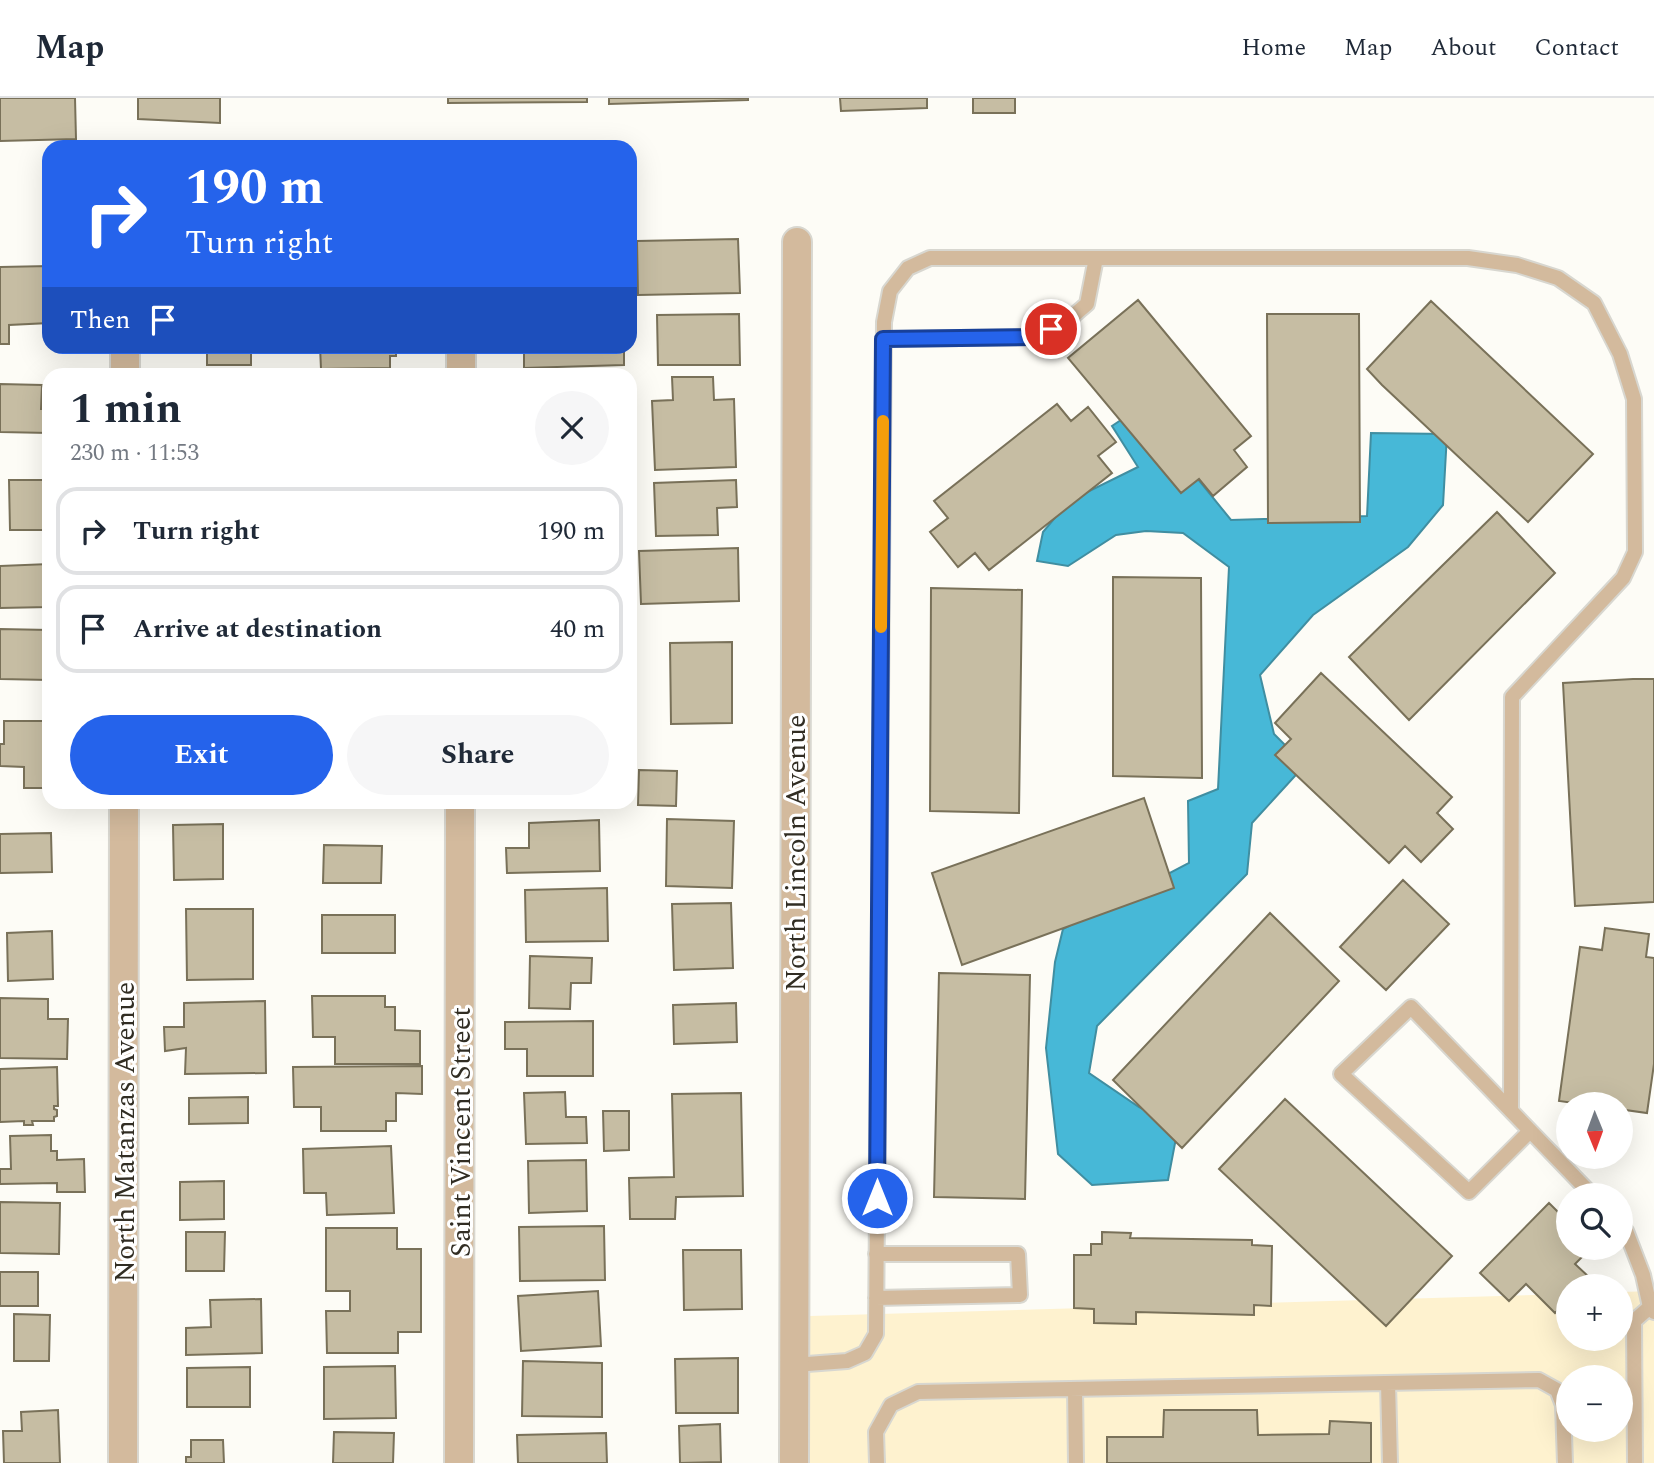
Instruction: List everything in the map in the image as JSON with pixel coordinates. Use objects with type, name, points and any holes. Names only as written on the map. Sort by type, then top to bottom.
[{"type":"street","name":"North Lincoln Avenue","points":[[794,1463],[797,242]]},
{"type":"street","name":"North Matanzas Avenue","points":[[123,1463],[124,809]]},
{"type":"street","name":"Saint Vincent Street","points":[[459,1463],[460,809]]},
{"type":"lane","points":[[794,1365],[847,1361],[864,1353],[876,1334],[883,339],[890,291],[908,268],[930,258],[1468,258],[1517,265],[1558,278],[1594,303],[1620,354],[1634,399],[1635,552],[1623,578],[1512,697],[1511,1111]]},
{"type":"lane","points":[[883,339],[1036,337],[1066,322],[1087,304],[1096,258]]},
{"type":"lane","points":[[1530,1130],[1469,1192],[1341,1074],[1411,1007],[1530,1130],[1581,1183]]},
{"type":"lane","points":[[1633,1249],[1652,1310],[1634,1321],[1635,1463]]},
{"type":"lane","points":[[876,1254],[1018,1254],[1020,1295],[876,1298]]},
{"type":"lane","points":[[877,1463],[876,1432],[891,1405],[918,1392],[1539,1380],[1557,1390],[1563,1405],[1564,1463]]},
{"type":"lane","points":[[1388,1383],[1390,1463]]},
{"type":"lane","points":[[1075,1389],[1076,1463]]},
{"type":"shaded area","points":[[1654,1291],[1654,1463],[810,1463],[810,1316],[1556,1294],[1556,1351],[1633,1351],[1633,1292]]},
{"type":"water","points":[[1130,414],[1168,442],[1231,520],[1367,516],[1371,433],[1447,434],[1443,505],[1408,547],[1313,615],[1260,675],[1274,734],[1305,765],[1252,823],[1247,874],[1097,1026],[1089,1073],[1139,1107],[1170,1121],[1176,1138],[1168,1180],[1092,1185],[1058,1154],[1046,1048],[1055,962],[1063,929],[1189,863],[1188,801],[1218,789],[1229,567],[1183,533],[1146,531],[1116,535],[1068,566],[1037,561],[1043,532],[1069,501],[1138,467],[1112,426]]},
{"type":"building","points":[[0,98],[75,98],[76,139],[0,141]]},
{"type":"building","points":[[138,98],[220,98],[220,123],[138,119]]},
{"type":"building","points":[[448,98],[587,98],[587,102],[448,103]]},
{"type":"building","points":[[609,98],[748,98],[748,100],[609,104]]},
{"type":"building","points":[[840,98],[927,98],[927,108],[841,111]]},
{"type":"building","points":[[973,98],[1015,98],[1015,113],[973,113]]},
{"type":"building","points":[[738,239],[740,293],[638,295],[637,241]]},
{"type":"building","points":[[42,266],[42,323],[9,325],[9,344],[0,344],[0,267]]},
{"type":"building","points":[[1138,300],[1251,436],[1234,450],[1247,467],[1213,496],[1199,479],[1181,493],[1068,358]]},
{"type":"building","points":[[1431,301],[1593,454],[1528,522],[1367,369]]},
{"type":"building","points":[[739,314],[740,365],[658,365],[657,315]]},
{"type":"building","points":[[1267,314],[1359,314],[1360,522],[1268,523]]},
{"type":"building","points":[[207,354],[251,354],[251,365],[207,365]]},
{"type":"building","points":[[320,354],[396,354],[390,356],[390,368],[321,368]]},
{"type":"building","points":[[524,354],[624,354],[624,365],[524,368]]},
{"type":"building","points":[[672,377],[713,377],[714,400],[734,399],[736,467],[655,470],[652,401],[673,400]]},
{"type":"building","points":[[0,384],[42,385],[42,433],[0,432]]},
{"type":"building","points":[[1057,404],[1071,421],[1088,407],[1116,442],[1098,456],[1112,473],[989,570],[975,553],[958,567],[930,532],[948,518],[934,501]]},
{"type":"building","points":[[9,480],[42,480],[42,530],[10,530]]},
{"type":"building","points":[[736,480],[737,507],[717,508],[718,535],[656,536],[654,483]]},
{"type":"building","points":[[1497,512],[1555,573],[1409,720],[1349,657]]},
{"type":"building","points":[[738,548],[739,601],[641,604],[639,551]]},
{"type":"building","points":[[42,564],[42,607],[0,608],[0,566]]},
{"type":"building","points":[[1113,577],[1201,578],[1202,778],[1113,776]]},
{"type":"building","points":[[931,588],[1022,590],[1019,813],[930,811]]},
{"type":"building","points":[[0,629],[42,630],[42,680],[0,679]]},
{"type":"building","points":[[732,642],[732,723],[671,724],[670,643]]},
{"type":"building","points":[[1321,673],[1452,797],[1437,813],[1453,829],[1421,862],[1405,846],[1389,863],[1275,755],[1291,739],[1275,723]]},
{"type":"building","points":[[1654,679],[1654,902],[1575,906],[1563,683]]},
{"type":"building","points":[[4,721],[42,721],[42,788],[24,788],[24,767],[0,766],[0,744],[4,744]]},
{"type":"building","points":[[639,770],[677,771],[676,806],[638,805]]},
{"type":"building","points":[[1144,798],[1174,888],[962,965],[932,873]]},
{"type":"building","points":[[667,819],[734,821],[732,888],[666,886]]},
{"type":"building","points":[[599,820],[600,871],[507,873],[506,848],[529,848],[529,823]]},
{"type":"building","points":[[223,824],[223,879],[174,880],[173,825]]},
{"type":"building","points":[[51,833],[52,872],[0,873],[0,834]]},
{"type":"building","points":[[324,845],[382,846],[381,883],[323,883]]},
{"type":"building","points":[[1403,880],[1449,924],[1386,990],[1340,947]]},
{"type":"building","points":[[607,888],[608,941],[526,942],[525,890]]},
{"type":"building","points":[[731,903],[733,968],[674,970],[672,904]]},
{"type":"building","points":[[186,909],[253,909],[253,979],[187,980]]},
{"type":"building","points":[[1270,913],[1339,981],[1182,1148],[1113,1080]]},
{"type":"building","points":[[322,915],[395,915],[395,953],[322,953]]},
{"type":"building","points":[[1605,928],[1649,934],[1646,957],[1654,958],[1654,1064],[1647,1113],[1633,1111],[1633,1092],[1560,1092],[1580,947],[1602,950]]},
{"type":"building","points":[[52,931],[53,979],[8,981],[7,933]]},
{"type":"building","points":[[530,956],[592,958],[591,983],[571,983],[570,1009],[529,1008]]},
{"type":"building","points":[[939,973],[1030,975],[1025,1199],[934,1197]]},
{"type":"building","points":[[312,996],[385,996],[385,1007],[395,1007],[395,1030],[420,1031],[420,1064],[335,1064],[335,1037],[313,1037]]},
{"type":"building","points":[[0,998],[48,999],[48,1019],[68,1019],[67,1059],[0,1058]]},
{"type":"building","points":[[265,1001],[266,1073],[185,1074],[186,1048],[165,1051],[164,1027],[184,1027],[184,1003]]},
{"type":"building","points":[[736,1003],[737,1042],[674,1044],[673,1005]]},
{"type":"building","points":[[593,1021],[593,1076],[527,1076],[527,1049],[505,1049],[505,1022]]},
{"type":"building","points":[[422,1066],[422,1094],[396,1093],[396,1121],[386,1121],[386,1131],[321,1131],[321,1107],[294,1107],[293,1067]]},
{"type":"building","points":[[57,1067],[58,1106],[54,1106],[57,1116],[54,1121],[32,1121],[33,1125],[24,1125],[24,1121],[0,1122],[0,1069]]},
{"type":"building","points":[[565,1092],[566,1117],[586,1117],[587,1143],[526,1144],[524,1093]]},
{"type":"building","points":[[741,1093],[743,1196],[676,1197],[675,1219],[630,1219],[629,1178],[674,1177],[672,1094]]},
{"type":"building","points":[[248,1097],[248,1123],[189,1124],[189,1098]]},
{"type":"building","points":[[1285,1099],[1452,1256],[1386,1326],[1219,1169]]},
{"type":"building","points":[[603,1111],[629,1111],[629,1150],[604,1151]]},
{"type":"building","points":[[51,1135],[51,1151],[57,1151],[57,1160],[84,1159],[85,1192],[57,1192],[57,1183],[0,1184],[0,1169],[11,1169],[10,1136]]},
{"type":"building","points":[[391,1146],[394,1213],[327,1215],[326,1193],[304,1193],[303,1149]]},
{"type":"building","points":[[586,1160],[587,1211],[529,1213],[528,1161]]},
{"type":"building","points":[[224,1181],[224,1219],[180,1220],[180,1182]]},
{"type":"building","points":[[0,1202],[60,1203],[59,1254],[0,1253]]},
{"type":"building","points":[[1549,1203],[1556,1210],[1556,1260],[1579,1260],[1575,1264],[1586,1274],[1556,1274],[1555,1313],[1526,1284],[1509,1301],[1480,1273]]},
{"type":"building","points":[[604,1226],[605,1280],[520,1281],[519,1227]]},
{"type":"building","points":[[326,1228],[397,1228],[397,1249],[421,1249],[421,1332],[398,1332],[398,1353],[327,1353],[326,1311],[350,1311],[350,1291],[326,1291]]},
{"type":"building","points":[[186,1232],[225,1232],[224,1271],[186,1271]]},
{"type":"building","points":[[1102,1232],[1131,1233],[1130,1238],[1252,1240],[1252,1245],[1272,1246],[1271,1306],[1254,1305],[1254,1315],[1136,1312],[1136,1324],[1094,1323],[1094,1309],[1074,1308],[1074,1255],[1091,1255],[1091,1244],[1102,1244]]},
{"type":"building","points":[[683,1250],[741,1250],[742,1309],[684,1310]]},
{"type":"building","points":[[0,1272],[38,1272],[38,1306],[0,1306]]},
{"type":"building","points":[[598,1291],[601,1346],[521,1351],[518,1296]]},
{"type":"building","points":[[261,1299],[262,1353],[186,1355],[186,1328],[211,1327],[210,1300]]},
{"type":"building","points":[[14,1314],[50,1315],[49,1361],[14,1361]]},
{"type":"building","points":[[738,1358],[738,1413],[676,1413],[675,1359]]},
{"type":"building","points":[[523,1361],[602,1363],[602,1417],[522,1416]]},
{"type":"building","points":[[395,1366],[396,1418],[324,1419],[324,1367]]},
{"type":"building","points":[[250,1367],[250,1407],[187,1407],[187,1368]]},
{"type":"building","points":[[58,1410],[60,1463],[4,1463],[3,1431],[22,1431],[21,1412]]},
{"type":"building","points":[[1164,1410],[1257,1410],[1258,1435],[1329,1434],[1330,1421],[1371,1423],[1371,1463],[1107,1463],[1107,1437],[1163,1437]]},
{"type":"building","points":[[720,1424],[721,1462],[680,1463],[679,1426]]},
{"type":"building","points":[[334,1432],[394,1433],[393,1463],[333,1463]]},
{"type":"building","points":[[606,1433],[607,1463],[518,1463],[517,1435]]},
{"type":"building","points":[[191,1440],[223,1440],[224,1463],[186,1463],[186,1457],[191,1457]]},
{"type":"slow traffic","points":[[881,627],[883,421]]},
{"type":"route","points":[[877,1198],[883,339],[1036,337],[1051,329]]}]
